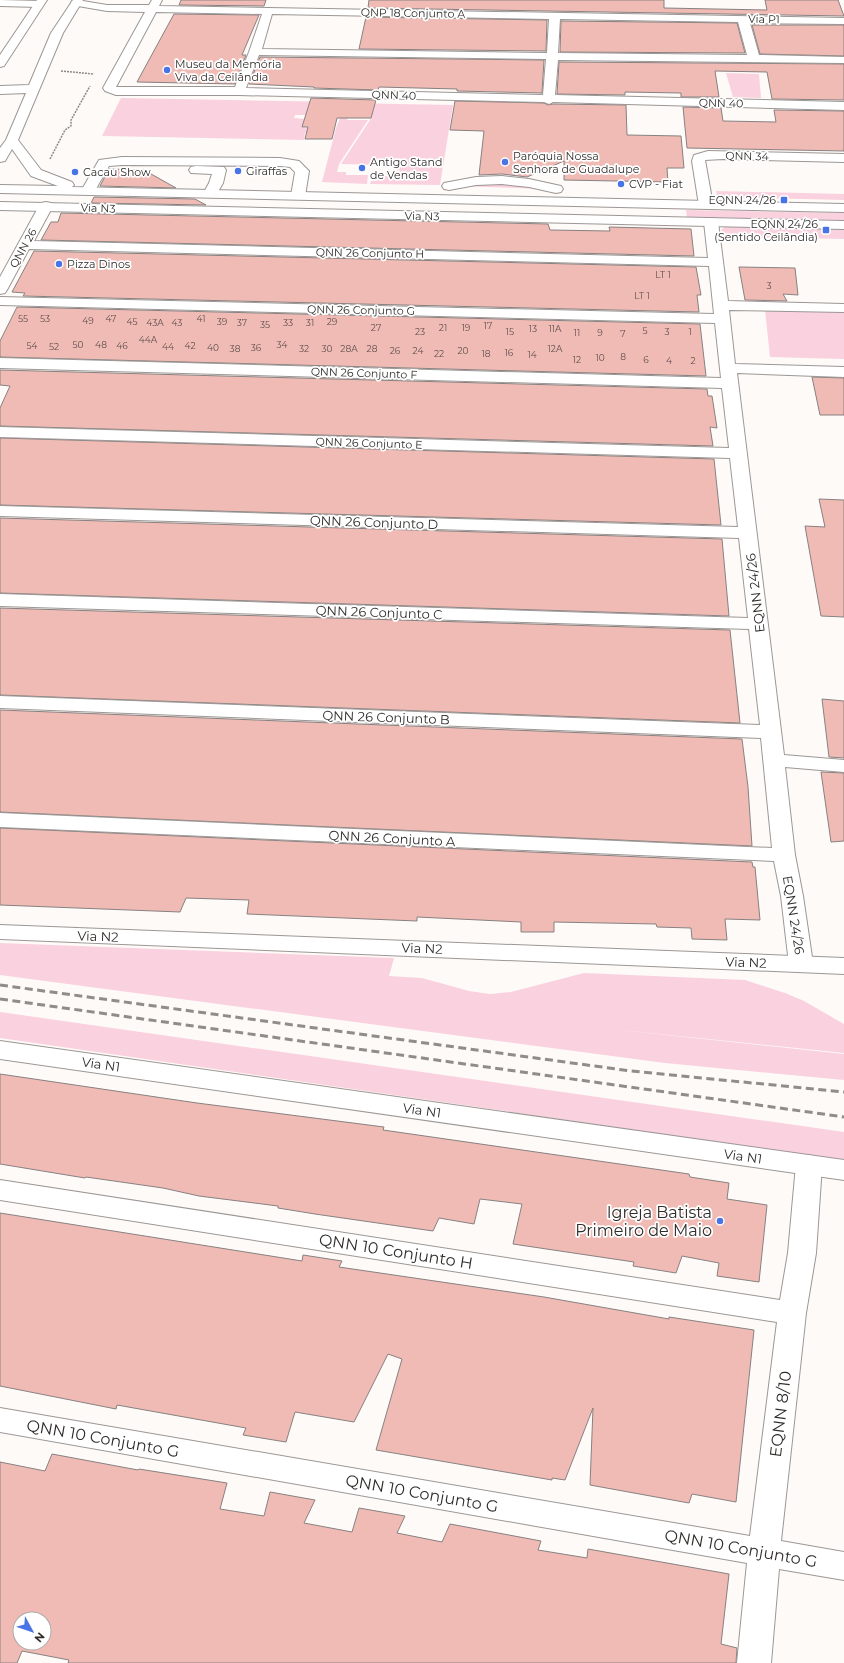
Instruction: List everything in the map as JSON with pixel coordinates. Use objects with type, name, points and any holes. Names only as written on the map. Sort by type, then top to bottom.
[{"type":"street","points":[[0,158],[12,140],[56,33],[77,1],[107,8]]},
{"type":"street","points":[[0,3],[39,4]]},
{"type":"street","points":[[0,9],[39,4]]},
{"type":"street","points":[[0,64],[39,4]]},
{"type":"street","points":[[68,16],[107,8],[154,4]]},
{"type":"street","name":"QNP 18 Conjunto A","points":[[154,4],[268,11],[555,16],[683,14]]},
{"type":"street","name":"QNN 40","points":[[154,4],[109,88],[116,91],[239,91],[549,100],[844,106]]},
{"type":"street","points":[[239,91],[255,52],[268,11]]},
{"type":"street","name":"Via P1","points":[[683,14],[743,19],[844,20]]},
{"type":"street","points":[[549,100],[555,16]]},
{"type":"street","points":[[743,19],[754,59]]},
{"type":"street","points":[[255,52],[844,60]]},
{"type":"street","points":[[0,90],[22,90],[34,88]]},
{"type":"street","points":[[12,140],[36,173],[58,182],[88,191],[104,163],[122,161],[280,162],[294,164],[302,171],[304,196],[319,198],[323,202],[316,207],[305,208],[206,206],[146,209]]},
{"type":"street","name":"QNN 34","points":[[706,205],[698,161],[699,158],[708,155],[723,155],[844,158]]},
{"type":"street","points":[[101,169],[219,170],[216,183],[210,194]]},
{"type":"street","points":[[448,186],[474,181],[504,180],[526,182],[556,195]]},
{"type":"street","name":"Via N3","points":[[0,189],[304,196],[556,195],[706,205],[844,208]]},
{"type":"street","points":[[360,214],[347,211],[346,207],[353,203],[364,202],[473,204],[556,195]]},
{"type":"street","name":"Via N3","points":[[0,206],[844,225]]},
{"type":"street","name":"QNN 26","points":[[0,290],[46,206]]},
{"type":"street","name":"EQNN 24/26","points":[[711,222],[784,855],[792,896],[801,964]]},
{"type":"street","name":"QNN 26 Conjunto H","points":[[25,245],[716,262]]},
{"type":"street","name":"QNN 26 Conjunto G","points":[[0,301],[721,312],[844,308]]},
{"type":"street","name":"QNN 26 Conjunto F","points":[[0,363],[728,376],[844,372]]},
{"type":"street","name":"QNN 26 Conjunto E","points":[[0,432],[737,454]]},
{"type":"street","name":"QNN 26 Conjunto D","points":[[0,511],[748,533]]},
{"type":"street","name":"QNN 26 Conjunto C","points":[[0,600],[758,624]]},
{"type":"street","name":"QNN 26 Conjunto B","points":[[0,702],[771,732]]},
{"type":"street","points":[[774,760],[844,766]]},
{"type":"street","name":"QNN 26 Conjunto A","points":[[0,820],[784,855]]},
{"type":"street","name":"Via N2","points":[[0,932],[844,966]]},
{"type":"street","name":"Via N1","points":[[0,1050],[844,1170]]},
{"type":"street","name":"EQNN 8/10","points":[[754,1663],[764,1552],[792,1313],[802,1253],[808,1165]]},
{"type":"street","name":"QNN 10 Conjunto H","points":[[0,1190],[792,1313]]},
{"type":"street","name":"QNN 10 Conjunto G","points":[[0,1420],[844,1566]]},
{"type":"path","points":[[42,69],[97,74]]},
{"type":"path","points":[[41,176],[65,130],[71,126],[71,120],[93,81]]},
{"type":"shaded area","points":[[726,73],[759,74],[761,98],[733,97]]},
{"type":"shaded area","points":[[121,98],[341,102],[306,115],[295,115],[294,118],[305,119],[302,128],[333,129],[332,133],[305,133],[304,140],[102,136]]},
{"type":"shaded area","points":[[345,103],[453,105],[440,185],[370,184],[373,176],[398,176],[400,170],[397,170],[399,165],[341,164],[370,120],[372,112],[350,112],[347,120],[368,120],[339,164],[337,172],[346,172],[346,175],[368,175],[367,184],[322,182],[336,128]]},
{"type":"shaded area","points":[[489,181],[548,189],[457,186]]},
{"type":"shaded area","points":[[716,191],[844,194],[844,200],[717,197]]},
{"type":"shaded area","points":[[686,210],[844,213],[844,220],[687,217]]},
{"type":"shaded area","points":[[726,226],[844,229],[844,239],[725,237],[721,230]]},
{"type":"shaded area","points":[[765,310],[844,312],[844,359],[770,357]]},
{"type":"shaded area","points":[[0,943],[394,958],[389,976],[422,978],[469,991],[490,994],[511,992],[584,973],[745,980],[804,1001],[844,1024],[844,1053],[601,1028],[844,1054],[844,1080],[665,1063],[0,975]]},
{"type":"shaded area","points":[[0,1012],[844,1132],[844,1160],[0,1038]]},
{"type":"building","points":[[181,0],[266,0],[264,6],[179,5]]},
{"type":"building","points":[[369,0],[664,0],[664,8],[767,10],[765,0],[838,0],[844,16],[368,8]]},
{"type":"building","points":[[174,14],[259,15],[242,55],[246,55],[235,84],[137,82]]},
{"type":"building","points":[[366,17],[547,20],[546,51],[359,49]]},
{"type":"building","points":[[561,21],[737,23],[745,53],[560,52]]},
{"type":"building","points":[[752,25],[844,25],[844,56],[760,54]]},
{"type":"building","points":[[260,57],[544,60],[542,93],[379,87],[378,90],[249,84]]},
{"type":"building","points":[[559,62],[844,64],[844,100],[772,99],[767,72],[715,71],[719,97],[681,97],[681,93],[625,92],[625,95],[557,94]]},
{"type":"building","points":[[311,98],[376,100],[371,118],[337,118],[332,139],[305,139],[308,127],[302,127]]},
{"type":"building","points":[[455,101],[544,103],[548,105],[626,105],[627,135],[681,136],[684,168],[667,168],[668,182],[564,180],[564,161],[527,177],[502,174],[479,175],[484,131],[450,130]]},
{"type":"building","points":[[683,107],[721,108],[723,121],[776,122],[774,110],[844,111],[844,151],[687,148]]},
{"type":"building","points":[[109,169],[144,170],[176,188],[100,186]]},
{"type":"building","points":[[94,197],[195,199],[206,205],[91,203]]},
{"type":"building","points":[[61,213],[548,224],[550,230],[610,231],[609,227],[691,229],[694,256],[41,240],[51,222],[58,222]]},
{"type":"building","points":[[34,251],[696,267],[701,295],[697,295],[699,312],[23,296],[25,293],[12,292]]},
{"type":"building","points":[[739,267],[795,268],[798,295],[783,294],[787,301],[745,300]]},
{"type":"building","points":[[17,307],[700,324],[706,376],[0,357],[0,341]]},
{"type":"building","points":[[0,370],[707,389],[708,396],[712,396],[717,428],[710,427],[713,446],[0,426],[0,408],[10,386],[0,385]]},
{"type":"building","points":[[812,377],[844,378],[844,415],[820,415]]},
{"type":"building","points":[[0,438],[714,459],[721,525],[0,505]]},
{"type":"building","points":[[819,499],[844,500],[844,617],[821,616],[805,526],[825,527]]},
{"type":"building","points":[[0,518],[722,539],[729,616],[0,593]]},
{"type":"building","points":[[0,608],[730,630],[740,723],[0,695]]},
{"type":"building","points":[[822,699],[844,701],[844,758],[829,757]]},
{"type":"building","points":[[0,710],[742,739],[748,787],[752,846],[0,812]]},
{"type":"building","points":[[821,772],[844,773],[844,841],[831,842]]},
{"type":"building","points":[[0,828],[752,862],[753,867],[755,867],[760,920],[725,919],[727,940],[692,939],[691,928],[657,927],[656,924],[554,922],[554,932],[521,932],[521,922],[417,917],[417,921],[247,914],[249,900],[186,898],[180,912],[0,905]]},
{"type":"building","points":[[0,1074],[197,1103],[384,1127],[383,1130],[689,1174],[690,1177],[729,1183],[727,1199],[767,1205],[759,1282],[717,1276],[719,1263],[682,1256],[676,1273],[633,1266],[634,1262],[513,1244],[522,1204],[480,1199],[474,1224],[439,1218],[433,1231],[315,1214],[278,1208],[278,1206],[199,1196],[163,1188],[85,1178],[0,1164]]},
{"type":"building","points":[[0,1213],[302,1261],[303,1255],[342,1261],[339,1267],[544,1297],[669,1319],[669,1317],[754,1330],[736,1502],[692,1494],[689,1503],[590,1485],[593,1408],[565,1480],[552,1478],[552,1480],[376,1450],[402,1359],[388,1354],[354,1422],[295,1412],[286,1442],[243,1435],[246,1428],[117,1405],[116,1409],[0,1386]]},
{"type":"building","points":[[52,1454],[138,1470],[227,1483],[220,1509],[264,1516],[270,1492],[315,1500],[304,1523],[352,1532],[359,1508],[405,1516],[397,1533],[442,1542],[450,1524],[541,1541],[538,1550],[587,1558],[588,1549],[729,1574],[721,1644],[737,1648],[736,1663],[68,1663],[69,1660],[22,1651],[17,1663],[0,1663],[0,1462],[45,1471]]},
{"type":"railway","points":[[0,985],[631,1071],[844,1092]]},
{"type":"railway","points":[[0,999],[844,1117]]},
{"type":"place","name":"Museu da Memória Viva da Ceilândia","points":[[167,70]]},
{"type":"place","name":"Paróquia Nossa Senhora de Guadalupe","points":[[505,162]]},
{"type":"place","name":"Antigo Stand de Vendas","points":[[362,168]]},
{"type":"place","name":"Giraffas","points":[[238,171]]},
{"type":"place","name":"Cacau Show","points":[[75,172]]},
{"type":"place","name":"CVP - Fiat","points":[[621,184]]},
{"type":"place","name":"EQNN 24/26","points":[[784,200]]},
{"type":"place","name":"EQNN 24/26 (Sentido Ceilândia)","points":[[826,230]]},
{"type":"place","name":"Pizza Dinos","points":[[59,264]]},
{"type":"place","name":"Igreja Batista Primeiro de Maio","points":[[720,1221]]}]
